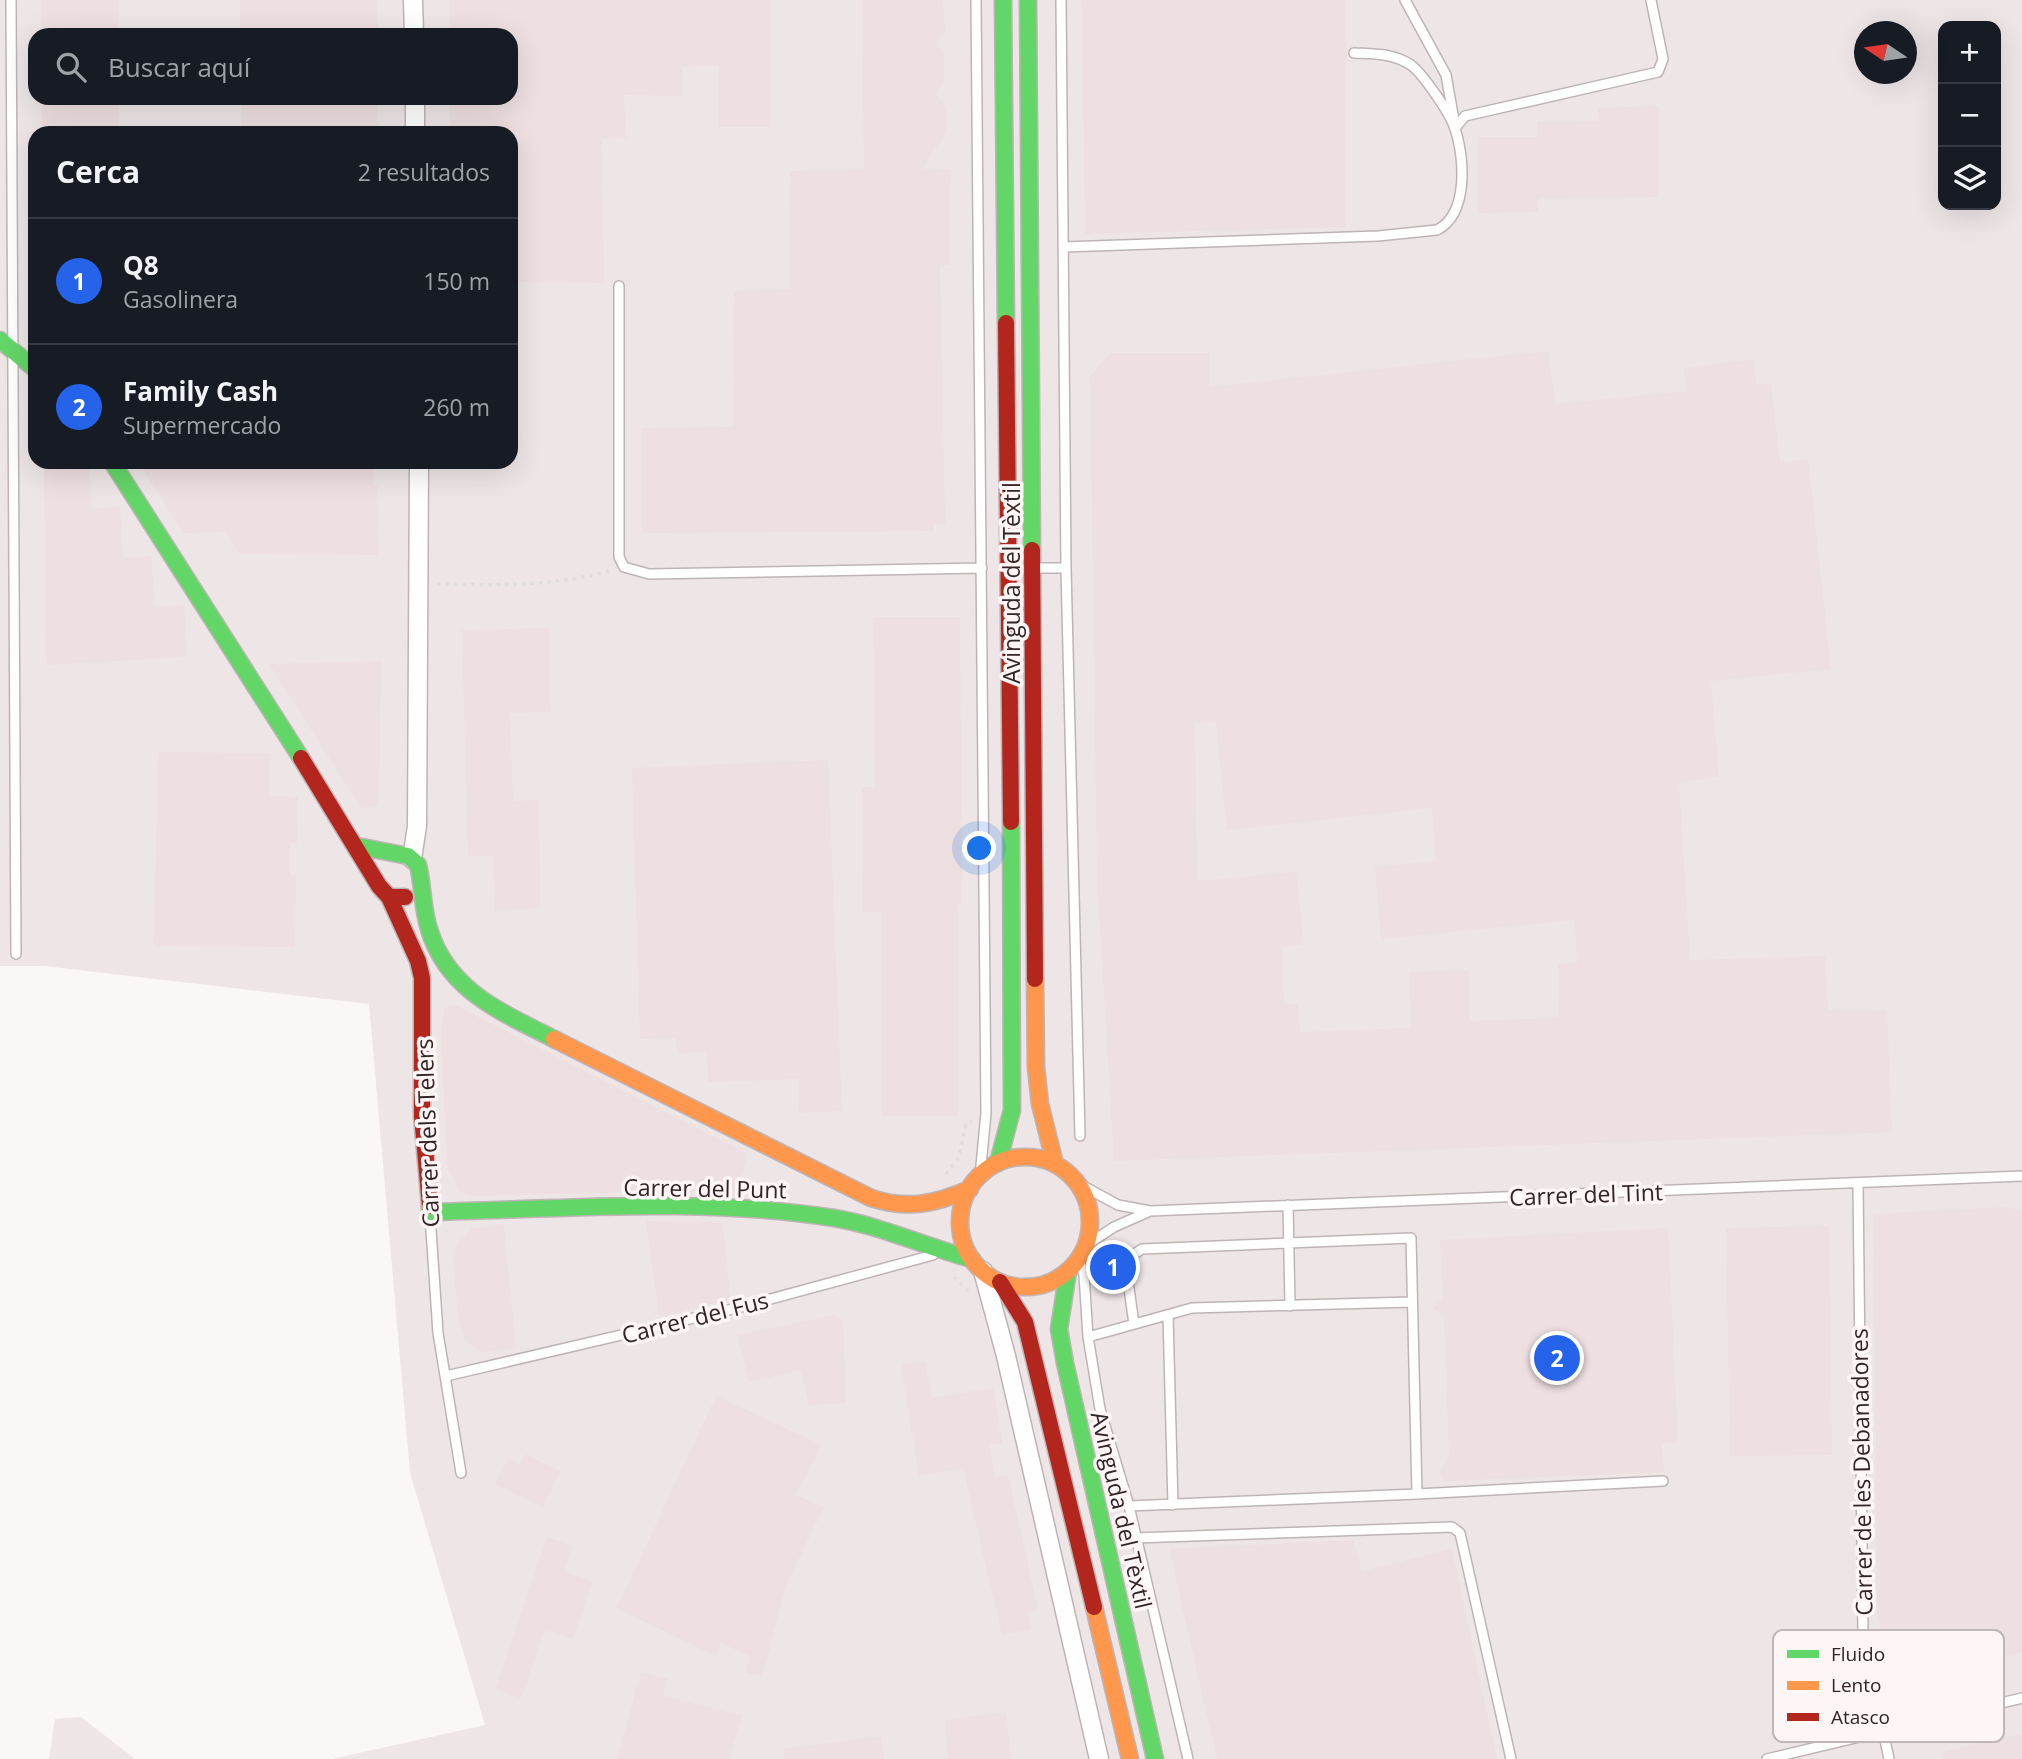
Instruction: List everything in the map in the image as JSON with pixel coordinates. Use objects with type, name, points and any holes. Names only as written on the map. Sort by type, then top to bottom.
[{"type":"street","points":[[413,0],[414,28]]},
{"type":"street","name":"Avinguda del Tèxtil","points":[[998,1163],[1012,1110],[1013,1065],[1003,0]]},
{"type":"street","name":"Avinguda del Tèxtil","points":[[1028,0],[1035,568],[1036,1067],[1040,1104],[1055,1164]]},
{"type":"street","points":[[415,105],[415,126]]},
{"type":"street","points":[[7,344],[28,363]]},
{"type":"street","points":[[116,469],[389,897],[409,896],[419,886]]},
{"type":"street","points":[[419,469],[421,584],[417,826],[412,859],[421,872],[419,886],[435,949],[451,991],[804,1167],[885,1204],[903,1208],[934,1205],[975,1182],[998,1163],[1027,1157],[1055,1164],[1076,1182],[1090,1213],[1077,1258],[1053,1281],[1018,1287],[1000,1282],[977,1265]]},
{"type":"street","points":[[357,846],[412,859]]},
{"type":"street","points":[[377,878],[381,864],[393,855]]},
{"type":"street","name":"Carrer dels Telers","points":[[389,897],[418,961],[424,1010],[422,1116],[430,1212]]},
{"type":"street","points":[[424,1010],[432,997],[451,991]]},
{"type":"street","points":[[975,1182],[963,1206],[961,1224],[964,1242],[977,1265],[1006,1356],[1099,1759]]},
{"type":"street","name":"Carrer del Punt","points":[[430,1212],[741,1208],[839,1219],[977,1265]]},
{"type":"street","name":"Avinguda del Tèxtil","points":[[1077,1258],[1059,1329],[1155,1759]]},
{"type":"street","points":[[1000,1282],[1025,1322],[1129,1759]]},
{"type":"lane","points":[[11,0],[7,344],[16,954]]},
{"type":"lane","points":[[975,1182],[986,1113],[976,0]]},
{"type":"lane","points":[[1061,0],[1066,568],[1080,1136]]},
{"type":"lane","points":[[1064,247],[1378,236],[1437,230],[1452,220],[1459,201],[1460,170],[1446,75],[1405,0]]},
{"type":"lane","points":[[1455,128],[1465,116],[1658,72],[1663,60],[1651,0]]},
{"type":"lane","points":[[1353,53],[1389,55],[1413,67],[1455,128]]},
{"type":"lane","points":[[619,286],[619,557],[624,567],[649,574],[982,568]]},
{"type":"lane","points":[[1035,568],[1066,568]]},
{"type":"lane","name":"Carrer del Tint","points":[[1150,1211],[2022,1176]]},
{"type":"lane","points":[[1076,1182],[1118,1205],[1150,1211]]},
{"type":"lane","name":"Carrer de les Debanadores","points":[[1858,1183],[1863,1630]]},
{"type":"lane","points":[[1288,1205],[1290,1306]]},
{"type":"lane","points":[[1150,1211],[1114,1227],[1077,1258],[1084,1275],[1088,1337],[1100,1409],[1129,1506],[1188,1759]]},
{"type":"lane","name":"Carrer dels Telers","points":[[430,1212],[433,1287],[461,1473]]},
{"type":"lane","points":[[1135,1324],[1125,1260],[1142,1249],[1411,1238],[1418,1494]]},
{"type":"lane","name":"Carrer del Fus","points":[[446,1376],[741,1307],[942,1252]]},
{"type":"lane","points":[[1088,1337],[1192,1308],[1412,1302]]},
{"type":"lane","points":[[1168,1315],[1173,1504]]},
{"type":"lane","points":[[1129,1506],[1663,1481]]},
{"type":"lane","points":[[1135,1538],[1452,1527],[1460,1533],[1511,1759]]},
{"type":"lane","points":[[2004,1702],[2022,1698]]},
{"type":"lane","points":[[1767,1759],[1839,1742]]},
{"type":"lane","name":"Carrer de les Debanadores","points":[[1885,1742],[1889,1759]]},
{"type":"path","points":[[421,584],[529,586],[568,581],[624,567]]},
{"type":"shaded area","points":[[0,0],[2022,0],[2022,1759],[332,1759],[485,1725],[410,1473],[369,1004],[44,966],[0,966]]},
{"type":"shaded area","points":[[81,1717],[135,1759],[49,1759],[55,1719]]},
{"type":"building","points":[[41,0],[118,0],[118,28],[42,28]]},
{"type":"building","points":[[240,0],[378,0],[378,28],[240,28]]},
{"type":"building","points":[[449,0],[771,0],[771,127],[719,127],[719,65],[682,67],[683,96],[624,95],[626,138],[602,139],[604,283],[518,282],[518,126],[450,126],[450,105],[518,105],[518,28],[449,28]]},
{"type":"building","points":[[862,0],[943,0],[945,31],[936,43],[944,55],[944,83],[936,94],[947,108],[947,132],[921,170],[950,169],[949,265],[940,265],[945,524],[934,525],[934,531],[642,533],[642,428],[733,427],[734,291],[789,289],[790,171],[864,170]]},
{"type":"building","points":[[1082,0],[1346,0],[1346,227],[1085,234]]},
{"type":"building","points":[[42,105],[119,105],[119,126],[42,126]]},
{"type":"building","points":[[241,105],[378,105],[378,126],[241,126]]},
{"type":"building","points":[[1659,106],[1659,197],[1538,198],[1538,212],[1477,213],[1477,137],[1537,137],[1537,122],[1598,121],[1598,108]]},
{"type":"building","points":[[1548,351],[1555,404],[1686,391],[1684,368],[1754,359],[1756,385],[1771,383],[1780,463],[1808,459],[1831,669],[1711,681],[1719,777],[1679,782],[1690,960],[1825,956],[1828,1010],[1887,1011],[1892,1132],[1114,1161],[1097,877],[1090,376],[1110,353],[1209,353],[1209,387]],"holes":[[[1216,722],[1227,830],[1432,808],[1436,861],[1375,867],[1381,939],[1575,920],[1577,963],[1558,964],[1559,1018],[1470,1021],[1469,970],[1409,972],[1411,1028],[1300,1032],[1298,1004],[1284,1004],[1282,947],[1304,945],[1296,872],[1197,881],[1195,723]]]},
{"type":"building","points":[[44,469],[89,469],[92,509],[120,507],[123,558],[151,556],[155,607],[184,605],[187,657],[46,665]]},
{"type":"building","points":[[142,469],[373,469],[373,486],[378,486],[379,555],[240,554],[225,532],[183,533]]},
{"type":"building","points":[[874,617],[960,617],[962,905],[958,905],[958,1116],[881,1116],[881,912],[863,912],[862,787],[875,787]]},
{"type":"building","points":[[549,628],[550,712],[510,713],[513,801],[539,800],[540,908],[495,910],[493,856],[468,856],[462,630]]},
{"type":"building","points":[[381,661],[379,799],[375,806],[361,808],[269,664]]},
{"type":"building","points":[[158,752],[269,753],[269,796],[298,797],[297,843],[290,843],[290,875],[296,875],[295,947],[154,946]]},
{"type":"building","points":[[828,760],[842,1111],[799,1113],[798,1079],[708,1082],[707,1052],[677,1053],[676,1038],[640,1039],[632,768]]},
{"type":"building","points":[[453,1004],[748,1154],[736,1193],[632,1192],[469,1196],[461,1192],[447,1169],[441,1029],[445,1008]]},
{"type":"building","points":[[2007,1207],[2022,1211],[2022,1652],[2004,1656],[2004,1630],[1881,1630],[1877,1610],[1873,1214]]},
{"type":"building","points":[[646,1221],[722,1222],[731,1300],[659,1316]]},
{"type":"building","points":[[504,1225],[516,1348],[481,1352],[465,1340],[459,1322],[453,1264],[457,1245],[471,1229]]},
{"type":"building","points":[[1829,1226],[1832,1455],[1730,1456],[1726,1228]]},
{"type":"building","points":[[1668,1228],[1678,1442],[1662,1444],[1664,1472],[1445,1481],[1439,1473],[1449,1458],[1444,1317],[1433,1308],[1443,1298],[1440,1240]]},
{"type":"building","points":[[835,1315],[843,1320],[846,1403],[809,1405],[800,1370],[749,1382],[737,1335]]},
{"type":"building","points":[[925,1361],[932,1398],[993,1388],[1002,1443],[990,1445],[995,1478],[1008,1475],[1038,1609],[1028,1612],[1031,1629],[1002,1635],[963,1468],[919,1476],[901,1365]]},
{"type":"building","points":[[716,1396],[822,1445],[795,1495],[824,1507],[787,1583],[762,1676],[746,1673],[750,1656],[721,1643],[715,1656],[617,1608]]},
{"type":"building","points":[[525,1454],[560,1471],[543,1507],[495,1484],[508,1459],[520,1465]]},
{"type":"building","points":[[547,1537],[573,1546],[564,1572],[593,1581],[573,1639],[545,1629],[521,1698],[495,1689]]},
{"type":"building","points":[[1353,1540],[1362,1571],[1452,1549],[1497,1759],[1217,1759],[1169,1549]]},
{"type":"building","points":[[641,1672],[668,1679],[663,1696],[742,1716],[730,1759],[617,1759]]},
{"type":"building","points":[[1006,1712],[1011,1759],[948,1759],[945,1720]]},
{"type":"building","points":[[2022,1734],[2022,1759],[1944,1759],[1943,1752],[1987,1742],[2004,1742],[2004,1738]]},
{"type":"building","points":[[881,1736],[884,1759],[784,1759],[783,1749]]},
{"type":"traffic: fast","points":[[1003,0],[1006,323]]},
{"type":"traffic: fast","points":[[1028,0],[1032,550]]},
{"type":"traffic: fast","points":[[0,340],[28,363]]},
{"type":"traffic: fast","points":[[116,469],[301,758]]},
{"type":"traffic: fast","points":[[998,1163],[1012,1110],[1011,822]]},
{"type":"traffic: fast","points":[[357,846],[408,856],[418,865],[429,929],[437,950],[449,968],[478,997],[554,1039]]},
{"type":"traffic: fast","points":[[430,1206],[430,1212],[632,1206],[784,1212],[852,1222],[972,1259]]},
{"type":"traffic: fast","points":[[1068,1271],[1059,1329],[1065,1363],[1155,1759]]},
{"type":"traffic: slow","points":[[1035,979],[1036,1067],[1040,1104],[1055,1164]]},
{"type":"traffic: slow","points":[[554,1039],[871,1198],[897,1204],[921,1204],[970,1189]]},
{"type":"traffic: slow","points":[[1025,1157],[1050,1162],[1071,1176],[1085,1197],[1090,1222],[1085,1247],[1071,1268],[1050,1282],[1025,1287],[1000,1282],[979,1268],[965,1247],[960,1222],[965,1197],[979,1176],[1000,1162],[1025,1157]]},
{"type":"traffic: slow","points":[[1094,1607],[1130,1759]]},
{"type":"traffic: jam","points":[[1006,323],[1011,822]]},
{"type":"traffic: jam","points":[[1032,550],[1035,979]]},
{"type":"traffic: jam","points":[[301,758],[379,886],[389,897],[405,897]]},
{"type":"traffic: jam","points":[[389,897],[418,961],[422,978],[422,1116],[430,1206]]},
{"type":"traffic: jam","points":[[1000,1282],[1025,1322],[1094,1607]]},
{"type":"place","name":"Q8","points":[[1113,1267]]},
{"type":"place","name":"Family Cash","points":[[1557,1358]]}]
